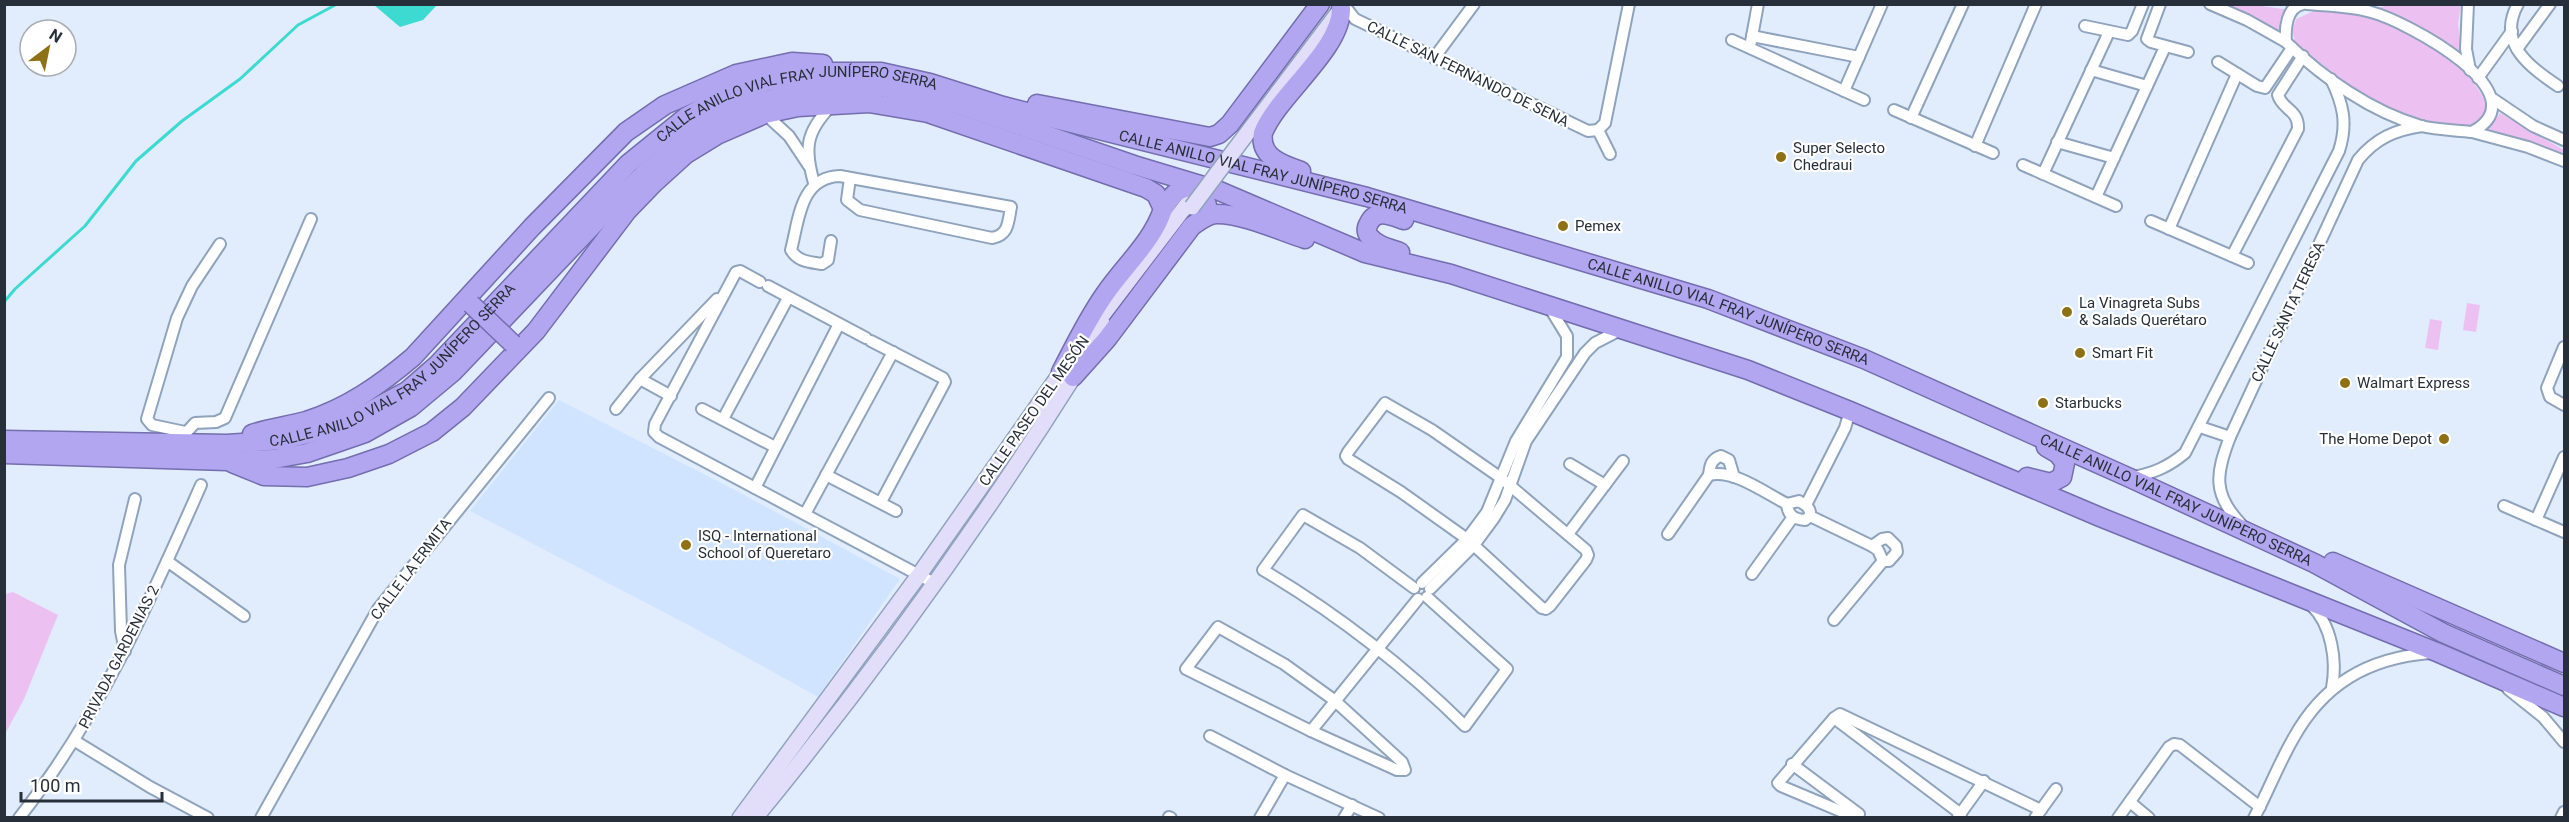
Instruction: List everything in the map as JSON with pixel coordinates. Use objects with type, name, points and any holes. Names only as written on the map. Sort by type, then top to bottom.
[{"type":"highway","points":[[951,90],[1120,118],[1210,137],[1219,134],[1230,124],[1335,7],[1341,17],[1333,36],[1265,129],[1263,143],[1268,154],[1281,164],[1367,197]]},
{"type":"highway","points":[[881,72],[792,62],[736,74],[665,105],[626,132],[583,173],[468,302],[413,357],[378,385],[341,408],[304,421],[254,433],[227,453],[264,476],[307,477],[348,468],[389,454],[432,432],[496,375],[516,347],[576,281],[627,211],[654,183],[686,154],[717,135],[765,114],[798,106],[870,103],[928,113],[1146,188],[1156,194],[1163,209]]},
{"type":"highway","name":"CALLE ANILLO VIAL FRAY JUNÍPERO SERRA","points":[[4,440],[181,438],[227,453],[346,424],[407,391],[436,365],[628,164],[686,117],[705,105],[742,88],[786,78],[837,72],[881,72],[930,82],[1003,106],[1367,197],[1708,299],[1864,359],[2130,478],[2314,563],[2443,633],[2565,686]]},
{"type":"highway","name":"CALLE ANILLO VIAL FRAY JUNÍPERO SERRA","points":[[4,454],[227,453],[274,459],[307,453],[365,433],[411,407],[453,372],[614,203],[645,173],[700,128],[741,107],[768,98],[824,88],[881,87],[956,104],[1134,165],[1217,190],[1365,253],[1451,274],[1748,370],[2100,517],[2439,653],[2565,707]]},
{"type":"highway","points":[[1030,148],[1134,165]]},
{"type":"highway","points":[[1067,375],[1088,319],[1154,230],[1172,195],[1182,188],[1191,187],[1206,199],[1207,205],[1194,210]]},
{"type":"highway","points":[[1194,210],[1229,215],[1336,249],[1365,253]]},
{"type":"highway","points":[[1067,375],[1107,339],[1187,232],[1194,210]]},
{"type":"highway","points":[[1451,274],[1430,263],[1380,245],[1367,235],[1369,222],[1377,215],[1384,214],[1503,249],[1522,243]]},
{"type":"highway","points":[[468,302],[516,347]]},
{"type":"highway","points":[[1946,452],[1968,452],[2043,482],[2057,482],[2063,475],[2065,463],[2058,454],[2003,429],[1967,406]]},
{"type":"highway","points":[[2314,563],[2335,562],[2565,663]]},
{"type":"main road","points":[[1194,210],[1234,147],[1335,7]]},
{"type":"main road","name":"CALLE PASEO DEL MESÓN","points":[[755,818],[760,802],[919,575],[1067,375]]},
{"type":"main road","name":"CALLE PASEO DEL MESÓN","points":[[740,818],[760,802],[849,697],[934,583],[1067,375]]},
{"type":"street","points":[[1434,58],[1474,4]]},
{"type":"street","points":[[1610,154],[1598,130],[1605,123],[1629,4]]},
{"type":"street","points":[[1749,49],[1758,4]]},
{"type":"street","points":[[1844,91],[1882,4]]},
{"type":"street","points":[[1911,118],[1963,4]]},
{"type":"street","points":[[1975,146],[2036,4]]},
{"type":"street","points":[[2085,26],[2124,36],[2130,34],[2143,4]]},
{"type":"street","points":[[2160,4],[2147,36],[2151,42],[2188,52]]},
{"type":"street","points":[[2210,4],[2247,20],[2289,45],[2330,79],[2359,98],[2391,114],[2422,126],[2472,132],[2528,147],[2565,161]]},
{"type":"street","points":[[2346,8],[2359,4]]},
{"type":"street","points":[[2468,4],[2466,49],[2474,74]]},
{"type":"street","points":[[2518,4],[2513,14],[2512,31],[2517,49],[2530,66],[2558,86]]},
{"type":"street","points":[[2517,49],[2550,4]]},
{"type":"street","points":[[2218,62],[2257,86],[2265,88],[2289,45],[2286,24],[2299,5],[2371,12],[2400,22],[2427,36],[2474,74],[2493,99],[2512,114],[2565,140]]},
{"type":"street","name":"CALLE SAN FERNANDO DE SENA","points":[[1335,7],[1355,19],[1588,132],[1598,130]]},
{"type":"street","points":[[2474,74],[2512,31]]},
{"type":"street","points":[[2043,174],[2109,32]]},
{"type":"street","points":[[1752,36],[1859,57]]},
{"type":"street","points":[[1732,40],[1864,100]]},
{"type":"street","points":[[2096,197],[2165,47]]},
{"type":"street","points":[[2232,256],[2298,129],[2296,115],[2280,100],[2278,95],[2303,56]]},
{"type":"street","points":[[2091,70],[2147,86]]},
{"type":"street","points":[[2169,229],[2237,74]]},
{"type":"street","name":"CALLE SANTA TERESA","points":[[2130,478],[2155,473],[2172,464],[2185,453],[2339,151],[2345,133],[2345,115],[2340,98],[2330,79]]},
{"type":"street","points":[[2472,132],[2489,120],[2493,109],[2493,99]]},
{"type":"street","points":[[814,183],[810,168],[811,130],[815,122],[833,104]]},
{"type":"street","points":[[1894,110],[1993,153]]},
{"type":"street","points":[[765,114],[789,136],[810,168]]},
{"type":"street","name":"CALLE SANTA TERESA","points":[[2247,531],[2229,512],[2219,486],[2220,466],[2230,437],[2358,160],[2370,145],[2386,135],[2401,129],[2422,126]]},
{"type":"street","points":[[2057,142],[2114,158]]},
{"type":"street","points":[[2023,165],[2116,206]]},
{"type":"street","points":[[831,241],[828,260],[822,264],[803,261],[791,250],[805,195],[814,183],[829,176],[850,178],[1011,207],[1006,231],[1001,236],[992,238],[860,210],[847,200],[850,178]]},
{"type":"street","points":[[220,244],[192,286],[177,318],[147,419],[152,425],[181,438],[195,423],[216,422],[225,418],[311,219]]},
{"type":"street","points":[[2151,221],[2248,263]]},
{"type":"street","points":[[881,502],[945,382],[943,378],[738,270],[655,424],[654,432],[659,437],[934,583]]},
{"type":"street","points":[[616,409],[640,379],[726,290]]},
{"type":"street","points":[[723,419],[788,298]]},
{"type":"street","points":[[1311,731],[1422,591],[1471,542],[1505,500],[1526,441],[1567,357],[1569,346],[1564,330],[1547,305]]},
{"type":"street","points":[[755,488],[839,324]]},
{"type":"street","points":[[1471,542],[1487,512],[1518,436],[1585,353],[1595,344],[1622,329]]},
{"type":"street","points":[[1569,346],[1585,353]]},
{"type":"street","points":[[2565,347],[2547,388],[2550,397],[2565,405]]},
{"type":"street","points":[[805,514],[892,352]]},
{"type":"street","points":[[640,379],[671,396]]},
{"type":"street","name":"CALLE LA ERMITA","points":[[261,818],[378,609],[549,398]]},
{"type":"street","points":[[1385,403],[1432,430],[1511,485],[1586,550],[1588,555],[1546,609],[1542,608],[1471,542],[1346,456],[1385,403]]},
{"type":"street","points":[[702,409],[775,447]]},
{"type":"street","points":[[1787,504],[1788,511],[1793,518],[1805,520],[1806,503],[1845,428],[1850,411]]},
{"type":"street","points":[[2200,427],[2230,437]]},
{"type":"street","points":[[1668,534],[1709,475],[1712,461],[1718,457],[1724,457],[1731,463],[1734,477]]},
{"type":"street","points":[[2536,520],[2564,457]]},
{"type":"street","points":[[1568,534],[1623,460]]},
{"type":"street","points":[[1570,464],[1605,485]]},
{"type":"street","points":[[1709,475],[1721,473],[1734,477],[1787,504],[1806,503],[1878,550],[1883,561]]},
{"type":"street","points":[[826,475],[896,511]]},
{"type":"street","name":"PRIVADA GARDENIAS 2","points":[[26,815],[75,741],[125,651],[201,485]]},
{"type":"street","points":[[125,651],[121,631],[119,565],[135,499]]},
{"type":"street","points":[[2504,506],[2565,532]]},
{"type":"street","points":[[1303,515],[1360,548],[1422,591],[1507,669],[1465,726],[1423,684],[1378,647],[1320,604],[1263,570],[1303,515]]},
{"type":"street","points":[[1752,574],[1793,518]]},
{"type":"street","points":[[1834,620],[1883,561],[1894,557],[1896,546],[1888,538],[1882,538],[1872,546]]},
{"type":"street","points":[[167,561],[244,616]]},
{"type":"street","points":[[2301,597],[2316,610],[2334,652],[2335,670],[2332,688]]},
{"type":"street","points":[[1218,627],[1284,664],[1334,700],[1402,762],[1405,770],[1396,770],[1311,731],[1186,669],[1218,627]]},
{"type":"street","points":[[2254,818],[2293,739],[2307,717],[2332,688],[2376,663],[2396,657],[2439,653]]},
{"type":"street","points":[[2493,678],[2542,717],[2565,742]]},
{"type":"street","points":[[1857,818],[1778,783],[1792,764],[1840,714],[1984,781],[2038,814],[2056,789]]},
{"type":"street","points":[[1834,718],[1960,816],[1984,781]]},
{"type":"street","points":[[1210,736],[1285,775],[1380,818]]},
{"type":"street","points":[[75,741],[150,787],[207,818]]},
{"type":"street","points":[[2118,818],[2169,747],[2174,744],[2180,745],[2260,807]]},
{"type":"street","points":[[1792,764],[1864,818]]},
{"type":"street","points":[[1260,818],[1285,775]]},
{"type":"street","points":[[2130,802],[2150,818]]},
{"type":"street","points":[[1344,818],[1352,805]]},
{"type":"street","points":[[2561,818],[2565,812]]},
{"type":"shaded area","points":[[374,5],[437,5],[423,20],[400,27]]},
{"type":"shaded area","points":[[2224,5],[2255,5],[2290,10],[2282,36]]},
{"type":"shaded area","points":[[2390,5],[2461,5],[2458,23],[2462,58],[2422,27],[2373,9]]},
{"type":"shaded area","points":[[2314,11],[2359,15],[2380,20],[2421,37],[2439,49],[2472,81],[2484,100],[2485,114],[2470,126],[2450,127],[2410,118],[2373,100],[2308,54],[2295,41],[2292,31],[2296,19]]},
{"type":"shaded area","points":[[2500,113],[2564,150],[2564,162],[2488,130]]},
{"type":"shaded area","points":[[2467,303],[2480,305],[2476,332],[2463,330]]},
{"type":"shaded area","points":[[2430,319],[2442,321],[2438,350],[2425,348]]},
{"type":"shaded area","name":"ISQ - International School of Queretaro","points":[[559,400],[731,488],[900,579],[818,697],[694,628],[470,511]]},
{"type":"shaded area","points":[[13,592],[58,615],[24,699],[5,734],[5,594]]},
{"type":"waterway","points":[[4,302],[15,289],[85,226],[136,161],[182,121],[240,79],[298,25],[337,4]]},
{"type":"place","name":"Super Selecto Chedraui","points":[[1781,157]]},
{"type":"place","name":"Pemex","points":[[1563,226]]},
{"type":"place","name":"La Vinagreta Subs & Salads Querétaro","points":[[2067,312]]},
{"type":"place","name":"Smart Fit","points":[[2080,353]]},
{"type":"place","name":"Walmart Express","points":[[2345,383]]},
{"type":"place","name":"Starbucks","points":[[2043,403]]},
{"type":"place","name":"The Home Depot","points":[[2444,439]]},
{"type":"place","name":"ISQ - International School of Queretaro","points":[[686,545]]}]
